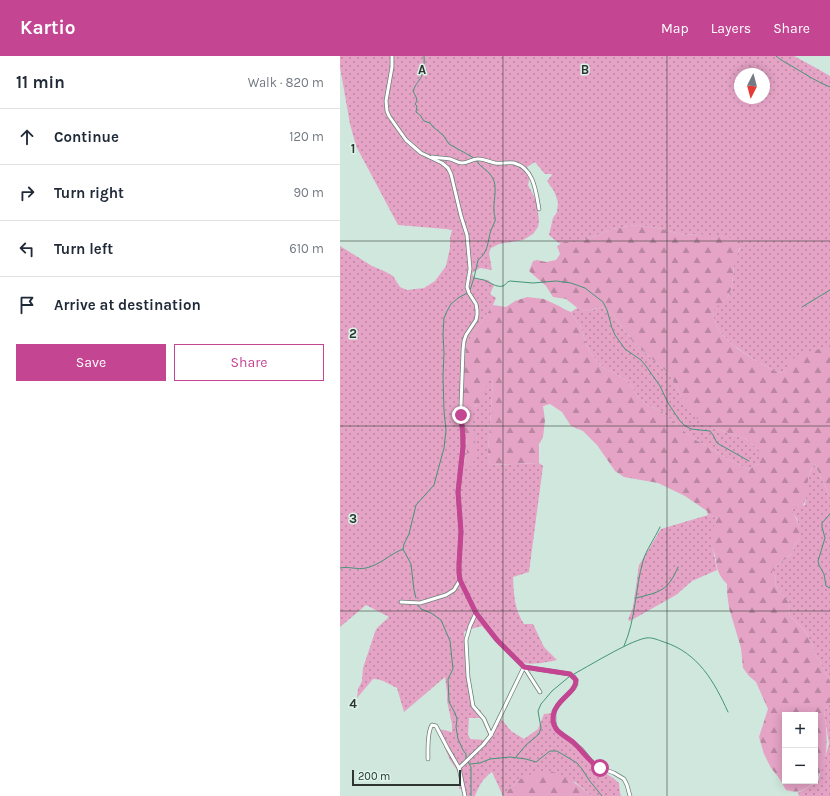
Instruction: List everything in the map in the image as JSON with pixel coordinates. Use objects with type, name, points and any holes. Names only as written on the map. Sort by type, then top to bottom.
[{"type":"street","points":[[392,56],[392,67],[386,95],[389,116],[406,140],[421,152],[442,163],[448,168],[451,174],[467,235],[470,269],[467,287],[476,304],[477,310],[476,320],[466,335],[463,350],[461,405],[463,447],[458,492],[461,532],[459,564],[460,580],[476,613],[497,640],[524,667],[540,692]]},
{"type":"street","points":[[430,157],[450,159],[462,163],[480,159],[493,163],[514,164],[520,166],[527,170],[531,177],[535,187],[539,209]]},
{"type":"street","points":[[401,602],[420,603],[446,595],[454,590],[460,580]]},
{"type":"street","points":[[476,613],[466,640],[468,677],[473,706],[484,718],[491,735]]},
{"type":"street","points":[[459,768],[491,735],[524,667]]},
{"type":"street","points":[[524,667],[563,672],[574,677],[576,680],[574,688],[561,701],[554,711],[555,726],[557,730],[581,750],[595,766],[614,773],[624,779],[630,796]]},
{"type":"street","points":[[428,759],[430,729],[432,725],[434,725],[438,728],[459,768],[465,796]]},
{"type":"green space","points":[[340,56],[794,56],[830,76],[830,348],[825,348],[786,371],[779,373],[748,356],[726,339],[718,329],[714,320],[714,310],[728,297],[730,293],[734,263],[740,248],[699,234],[684,235],[658,228],[634,225],[612,229],[577,242],[564,242],[561,244],[556,241],[549,235],[553,218],[557,212],[558,202],[554,191],[547,181],[552,175],[545,174],[535,162],[527,167],[530,176],[528,185],[536,200],[539,220],[538,227],[533,234],[523,240],[499,244],[491,248],[489,253],[492,270],[480,268],[472,273],[475,279],[488,280],[494,285],[490,294],[496,298],[493,305],[467,343],[463,367],[463,425],[466,435],[467,454],[462,466],[472,466],[475,447],[470,410],[476,406],[488,379],[491,379],[493,381],[488,452],[490,465],[539,463],[543,466],[529,572],[513,577],[516,607],[524,624],[533,624],[544,647],[557,660],[533,664],[520,662],[505,651],[482,626],[464,632],[470,694],[474,697],[472,704],[475,709],[481,710],[480,718],[469,718],[468,734],[470,739],[485,740],[491,735],[499,716],[511,731],[524,739],[538,729],[544,714],[553,713],[553,722],[556,731],[574,745],[594,766],[619,783],[621,796],[592,796],[575,782],[519,780],[509,789],[506,796],[503,796],[492,772],[482,782],[475,796],[467,796],[463,789],[459,789],[459,773],[450,760],[438,732],[439,729],[452,732],[445,677],[404,712],[397,688],[379,680],[373,679],[357,698],[358,689],[362,681],[363,668],[375,632],[377,628],[389,617],[366,605],[340,627],[340,246],[372,266],[393,276],[400,287],[407,290],[424,288],[435,281],[446,266],[452,230],[398,225],[356,146],[350,124],[340,67]]},
{"type":"green space","points":[[634,225],[658,228],[684,235],[699,234],[731,238],[740,242],[739,251],[734,266],[731,291],[726,300],[716,307],[714,311],[714,320],[719,330],[737,348],[779,373],[786,371],[788,362],[799,355],[830,348],[830,497],[815,464],[809,475],[804,504],[801,508],[792,508],[799,526],[800,539],[794,545],[793,553],[775,567],[772,572],[776,577],[775,583],[777,588],[789,602],[790,616],[806,632],[830,681],[830,703],[824,711],[827,741],[825,760],[818,776],[818,712],[782,712],[782,783],[771,768],[764,754],[759,737],[768,709],[756,682],[743,668],[741,648],[729,608],[727,584],[718,571],[711,544],[712,534],[717,518],[708,515],[707,511],[685,496],[658,483],[624,477],[615,471],[597,445],[583,431],[571,426],[562,412],[550,404],[543,406],[545,420],[543,437],[539,444],[539,463],[490,465],[488,453],[493,381],[491,379],[488,379],[485,393],[481,402],[470,410],[475,438],[475,453],[472,466],[462,467],[467,454],[466,435],[463,425],[463,367],[467,343],[493,305],[506,307],[515,301],[527,297],[544,299],[571,312],[582,330],[586,345],[594,358],[605,369],[615,373],[630,383],[638,397],[646,404],[661,411],[692,438],[729,460],[748,469],[759,464],[759,450],[746,439],[714,428],[696,418],[683,401],[677,387],[668,373],[633,342],[614,316],[606,309],[601,307],[587,311],[580,310],[566,299],[553,297],[546,286],[529,271],[533,261],[537,260],[546,262],[556,260],[560,254],[557,246],[564,242],[577,242],[612,229]]},
{"type":"green space","points":[[601,307],[606,309],[614,316],[633,342],[668,373],[677,387],[683,401],[714,428],[746,439],[759,450],[759,464],[748,469],[729,460],[692,438],[661,411],[646,404],[638,397],[630,383],[615,373],[605,369],[594,358],[586,345],[582,330],[571,312],[577,308],[586,311]]},
{"type":"green space","points":[[815,464],[830,497],[830,681],[806,632],[790,616],[789,602],[777,588],[775,583],[776,577],[772,572],[775,567],[793,553],[794,545],[800,539],[798,521],[792,507],[805,505],[808,478]]},
{"type":"green space","points":[[708,515],[717,518],[711,543],[717,570],[692,581],[676,595],[630,621],[628,620],[633,607],[639,565],[661,529]]},
{"type":"green space","points":[[830,703],[830,796],[799,796],[798,792],[813,784],[818,784],[829,744],[824,711]]},
{"type":"green space","points":[[540,772],[551,772],[564,776],[592,796],[506,796],[507,792],[521,779]]},
{"type":"green space","points":[[782,784],[812,784],[797,792],[786,790]]},
{"type":"waterway","points":[[424,56],[422,75],[413,91],[417,99],[415,104],[417,106],[416,112],[424,121],[430,123],[443,135],[449,144],[474,158]]},
{"type":"waterway","points":[[776,56],[830,87]]},
{"type":"waterway","points":[[470,290],[478,260],[482,257],[486,250],[495,220],[494,181],[490,174],[480,166],[476,160]]},
{"type":"waterway","points":[[474,278],[484,280],[498,286],[503,286],[510,281],[533,283],[556,281],[571,283],[585,288],[603,302],[615,335],[625,349],[641,360],[646,366],[660,386],[668,403],[680,421],[691,429],[710,431],[717,443],[749,461]]},
{"type":"waterway","points":[[802,307],[830,290]]},
{"type":"waterway","points":[[416,598],[411,564],[403,549],[409,534],[416,505],[434,485],[444,448],[446,430],[443,376],[444,318],[451,304],[467,293]]},
{"type":"waterway","points":[[830,514],[822,523],[825,538],[818,561],[824,574],[826,586],[830,588]]},
{"type":"waterway","points":[[624,646],[631,625],[643,561],[660,527]]},
{"type":"waterway","points":[[340,568],[371,567],[403,549]]},
{"type":"waterway","points":[[636,598],[657,592],[667,586],[678,567]]},
{"type":"waterway","points":[[418,605],[421,609],[431,613],[441,620],[450,641],[453,669],[448,679],[449,702],[457,719],[456,727],[458,739],[466,754],[466,759]]},
{"type":"waterway","points":[[574,674],[629,644],[644,638],[653,638],[676,647],[696,661],[711,679],[728,712]]},
{"type":"waterway","points":[[516,757],[526,745],[539,734],[541,728],[538,711],[541,704],[552,691],[570,676]]},
{"type":"waterway","points":[[470,764],[480,763],[490,759],[510,757],[536,762],[550,751],[557,751],[577,763],[602,796]]},
{"type":"waterway","points":[[468,762],[471,767],[471,796]]},
{"type":"route","points":[[461,415],[463,447],[458,482],[461,532],[459,564],[460,580],[476,613],[497,640],[524,667],[563,672],[574,677],[576,684],[554,711],[554,722],[557,730],[581,750],[595,766],[600,768]]}]
